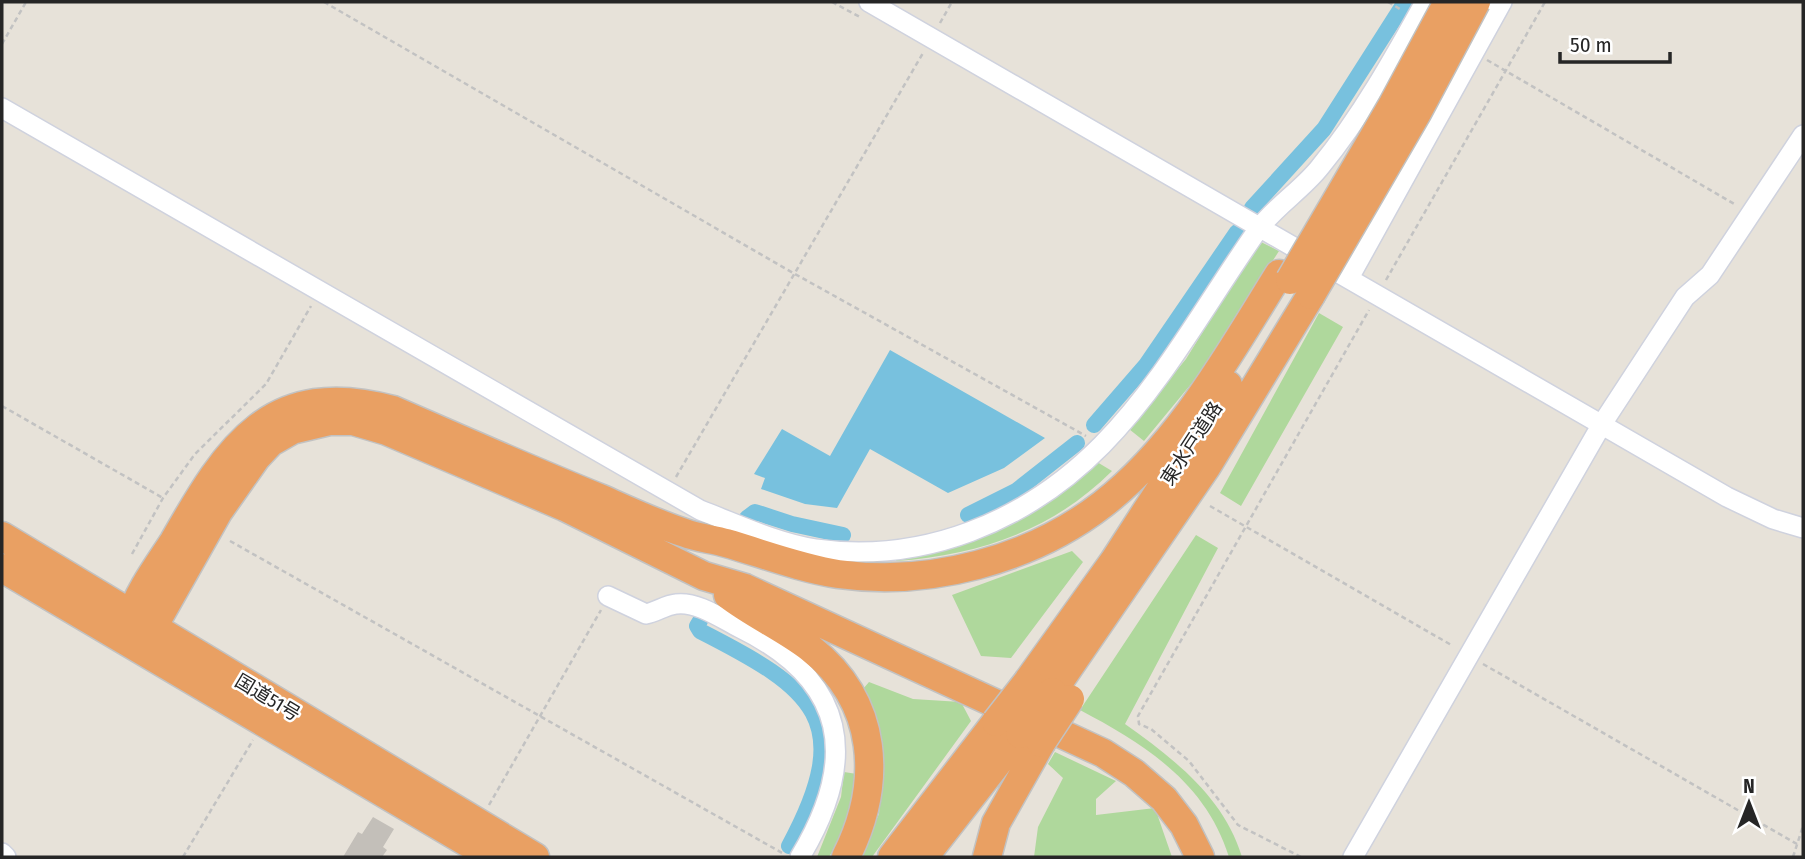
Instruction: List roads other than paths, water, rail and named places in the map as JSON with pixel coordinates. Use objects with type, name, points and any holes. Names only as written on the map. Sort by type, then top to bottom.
[{"type":"highway","points":[[139,628],[197,501],[234,449],[276,414],[320,401],[343,399],[393,410],[686,534],[801,566],[877,577],[949,572],[1042,541],[1103,504],[1158,450],[1293,283],[1448,2]]},
{"type":"highway","name":"東水戸道路","points":[[1050,691],[1114,561],[1293,283],[1417,113],[1476,2]]},
{"type":"highway","name":"東水戸道路","points":[[924,857],[1215,470],[1293,283]]},
{"type":"highway","points":[[139,628],[256,458],[271,442],[292,430],[330,421],[353,421],[387,431],[565,507],[704,576],[739,603],[811,649],[840,679],[860,713],[868,744],[868,796],[846,857]]},
{"type":"highway","points":[[686,534],[718,560],[999,688],[1131,753],[1165,777],[1182,798],[1202,825],[1215,857]]},
{"type":"highway","name":"国道51号","points":[[2,536],[139,628],[264,723],[488,856]]},
{"type":"highway","name":"国道51号","points":[[2,568],[139,628],[479,822],[535,857]]},
{"type":"highway","points":[[704,576],[745,587],[1103,753],[1134,773],[1164,799],[1184,825],[1200,857]]},
{"type":"highway","points":[[987,857],[1019,733],[1050,691]]},
{"type":"highway","name":"東水戸道路","points":[[892,857],[1019,733]]},
{"type":"street","points":[[869,2],[1727,497],[1773,519],[1803,528]]},
{"type":"street","points":[[1349,278],[1502,2]]},
{"type":"street","points":[[2,108],[700,510],[780,540],[813,548],[884,552],[940,543],[1001,519],[1051,488],[1102,445],[1166,367],[1260,228],[1318,170],[1342,140],[1416,11]]},
{"type":"street","points":[[1353,857],[1602,424],[1685,297],[1710,275],[1803,135]]},
{"type":"street","points":[[608,596],[646,614],[675,604],[692,604],[776,648],[818,690],[829,709],[835,731],[836,772],[815,829],[800,857]]},
{"type":"street","points":[[2,853],[6,857]]},
{"type":"water","points":[[890,350],[1045,438],[1004,468],[948,493],[870,449],[837,508],[805,504],[761,489],[765,478],[754,474],[782,429],[830,456]]},
{"type":"waterway","points":[[1252,208],[1324,129],[1405,2]]},
{"type":"waterway","points":[[1094,425],[1146,365],[1237,232]]},
{"type":"waterway","points":[[968,515],[1016,491],[1077,443]]},
{"type":"waterway","points":[[747,518],[755,512],[792,524],[843,535]]},
{"type":"waterway","points":[[700,621],[697,626],[700,631],[772,671],[796,691],[813,713],[821,738],[820,767],[809,803],[789,846]]}]
